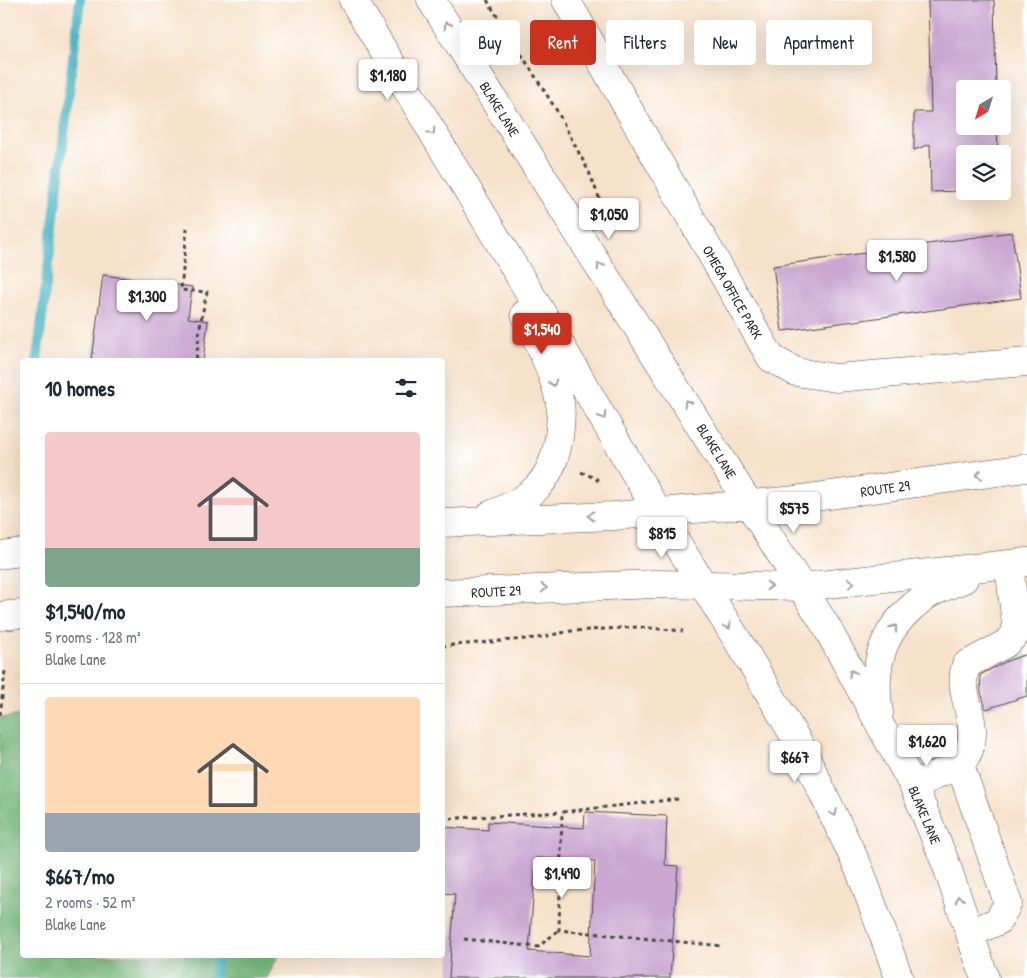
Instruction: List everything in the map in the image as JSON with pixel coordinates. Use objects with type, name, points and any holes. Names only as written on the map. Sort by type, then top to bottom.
[{"type":"main road","points":[[353,0],[415,106],[462,179],[657,511],[798,741],[860,870],[899,978]]},
{"type":"main road","name":"BLAKE LANE","points":[[431,0],[750,503],[802,587],[881,724],[914,787],[946,864],[985,978]]},
{"type":"main road","name":"OMEGA OFFICE PARK","points":[[566,0],[771,358],[796,372],[836,378],[1027,362]]},
{"type":"main road","points":[[462,179],[544,356],[561,404],[556,459],[536,490],[517,505],[476,521]]},
{"type":"main road","name":"ROUTE 29","points":[[445,522],[614,516],[805,498],[1027,468]]},
{"type":"main road","points":[[0,555],[20,552]]},
{"type":"main road","points":[[881,724],[875,690],[877,661],[890,632],[926,596],[1009,565],[1022,633],[966,665],[963,674],[964,691],[973,726],[970,748],[960,765],[935,775],[914,787]]},
{"type":"main road","name":"ROUTE 29","points":[[445,593],[635,584],[802,587],[1009,565]]},
{"type":"main road","points":[[0,616],[20,614]]},
{"type":"main road","points":[[960,765],[1008,903],[998,920],[971,933]]},
{"type":"path","points":[[487,0],[558,111],[589,172],[609,222]]},
{"type":"path","points":[[187,228],[181,290],[207,292],[196,358]]},
{"type":"path","points":[[579,470],[597,479],[599,487]]},
{"type":"path","points":[[445,646],[537,638],[571,631],[638,627],[683,631]]},
{"type":"path","points":[[0,714],[4,671]]},
{"type":"path","points":[[445,818],[562,812],[678,799]]},
{"type":"path","points":[[559,930],[562,812]]},
{"type":"path","points":[[464,939],[538,947],[559,930],[724,946]]},
{"type":"green space","points":[[20,715],[20,958],[277,958],[267,978],[0,978],[0,718]]},
{"type":"building","points":[[928,0],[994,0],[996,80],[956,80],[956,135],[997,135],[998,145],[956,145],[956,191],[931,192],[930,144],[914,150],[914,112],[931,112]]},
{"type":"building","points":[[1012,232],[1021,298],[782,331],[773,266]]},
{"type":"building","points":[[103,275],[192,287],[188,318],[208,321],[203,358],[92,358]]},
{"type":"building","points":[[1027,654],[1027,696],[986,709],[981,692],[980,675],[1007,661]]},
{"type":"building","points":[[585,812],[667,816],[665,865],[678,866],[670,978],[449,978],[455,894],[445,893],[445,827],[488,830],[488,822],[584,828]],"holes":[[[536,858],[595,861],[590,956],[529,951]]]},
{"type":"waterway","points":[[37,358],[80,0]]},
{"type":"waterway","points":[[215,978],[217,958]]}]
